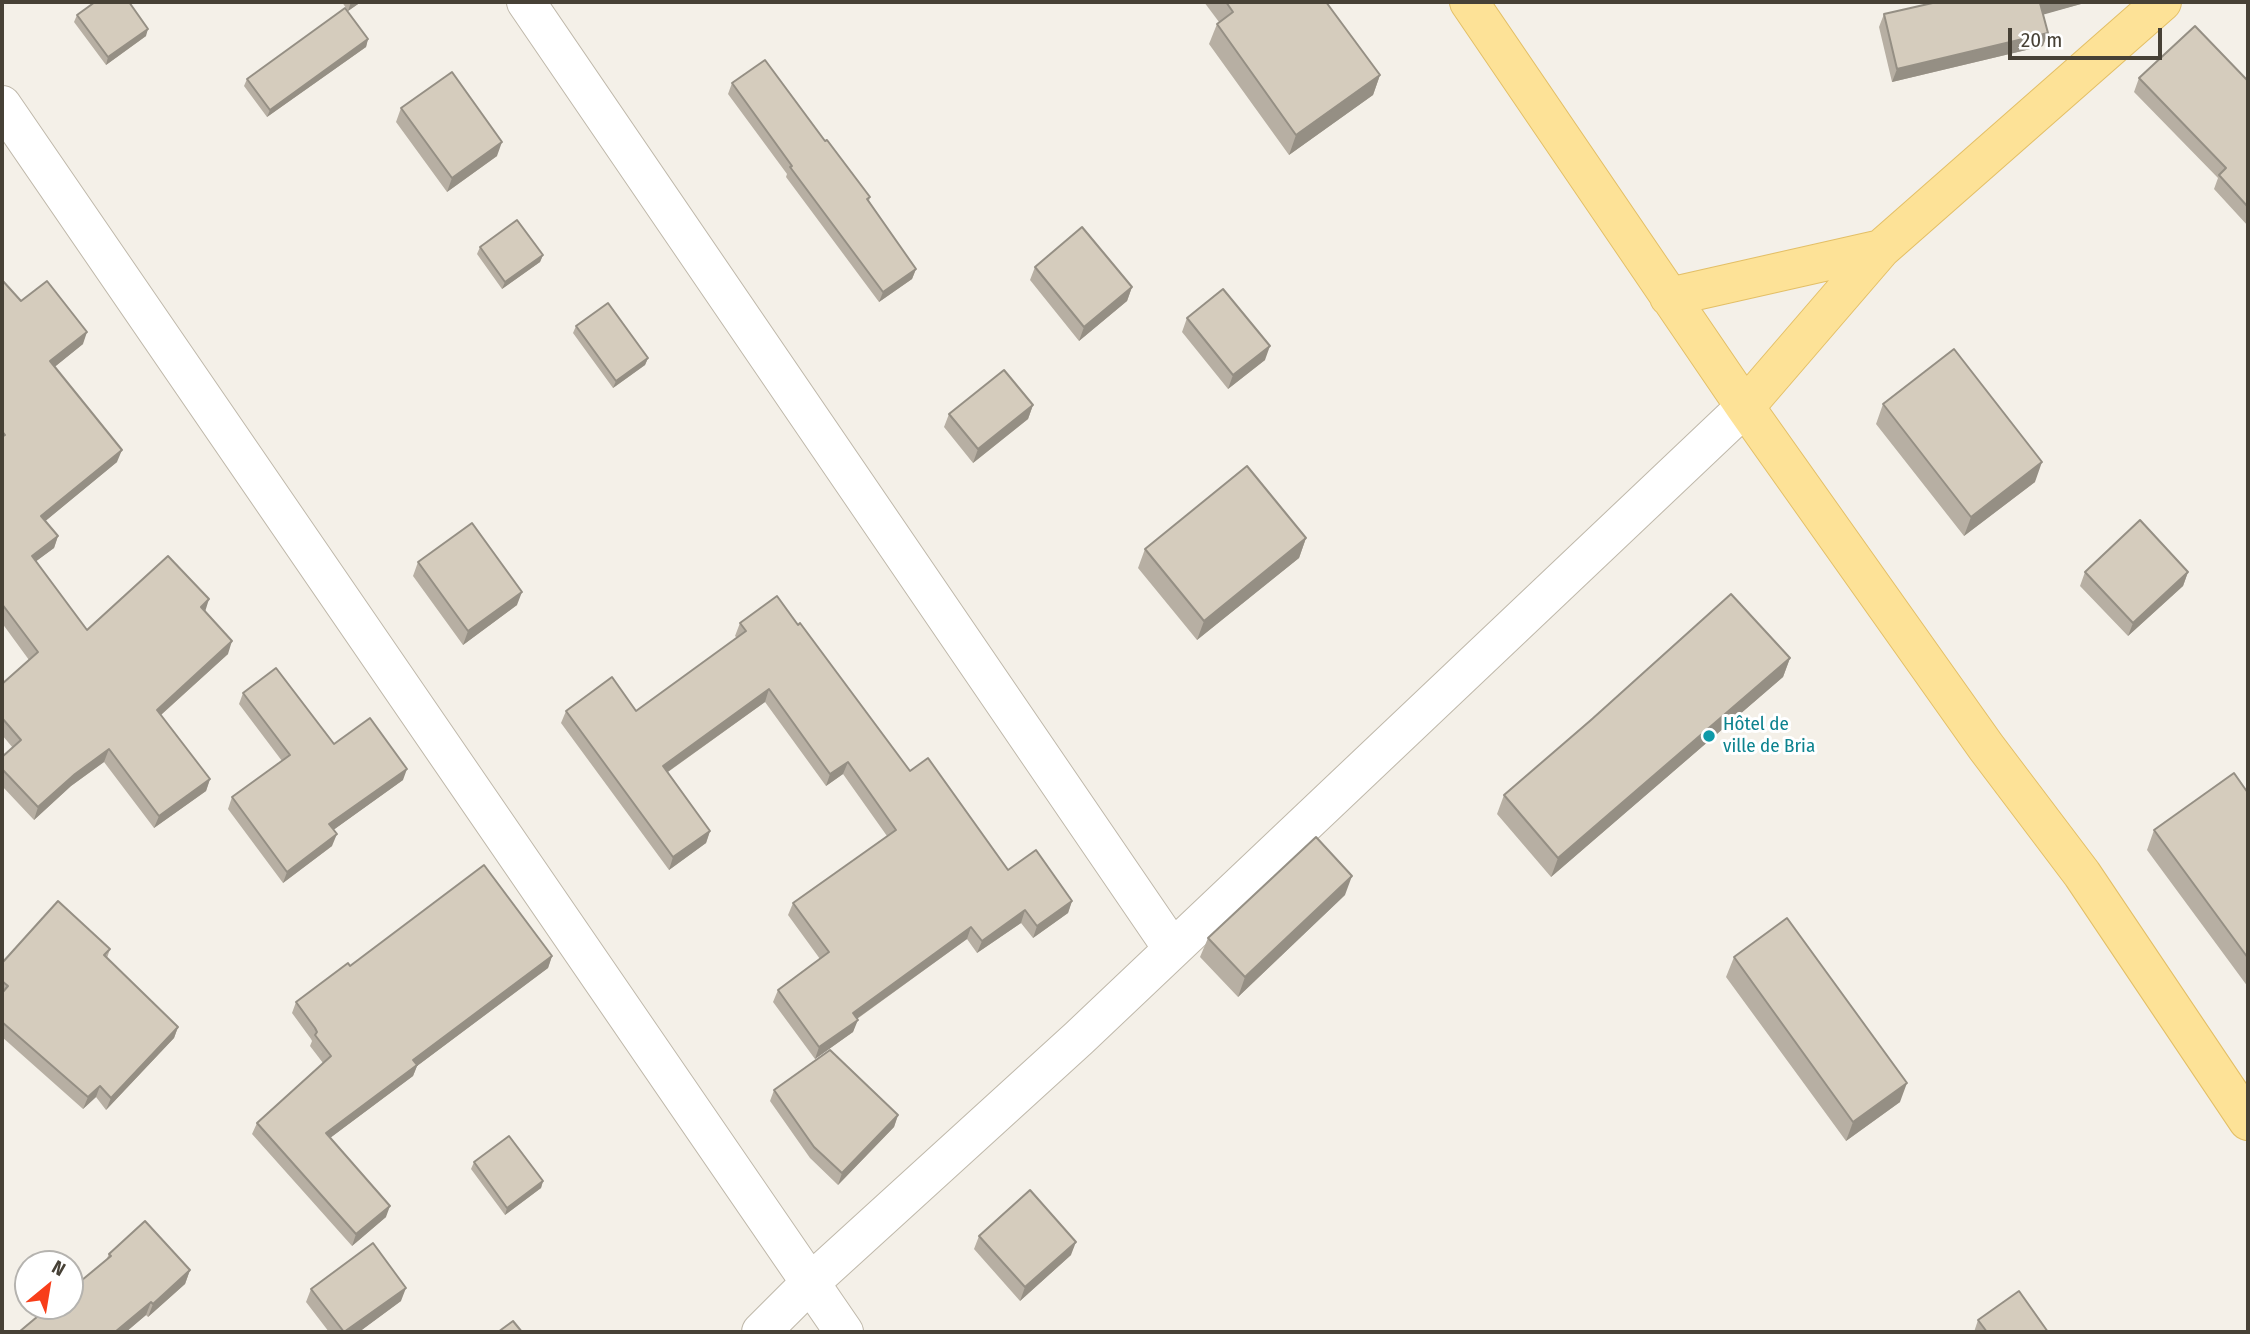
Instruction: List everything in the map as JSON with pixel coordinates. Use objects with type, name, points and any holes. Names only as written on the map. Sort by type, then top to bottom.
[{"type":"main road","points":[[1469,2],[1745,407],[1986,747],[2082,874],[2248,1121]]},
{"type":"main road","points":[[1745,407],[1881,249],[2162,2]]},
{"type":"main road","points":[[1670,297],[1881,249]]},
{"type":"street","points":[[526,2],[1172,948]]},
{"type":"street","points":[[2,105],[844,1332]]},
{"type":"street","points":[[761,1332],[810,1283],[1079,1038],[1745,407]]},
{"type":"building","points":[[95,2],[129,2],[148,29],[108,57],[77,15]]},
{"type":"building","points":[[1226,2],[1326,2],[1380,75],[1296,135],[1217,24],[1233,12]]},
{"type":"building","points":[[1937,2],[2046,2],[2040,3],[2048,33],[1897,69],[1884,14]]},
{"type":"building","points":[[345,8],[368,39],[270,110],[247,79]]},
{"type":"building","points":[[2195,26],[2248,81],[2248,207],[2219,175],[2226,168],[2139,78]]},
{"type":"building","points":[[765,60],[870,197],[867,199],[916,269],[883,292],[790,167],[792,166],[732,83]]},
{"type":"building","points":[[452,72],[502,142],[452,178],[401,108]]},
{"type":"building","points":[[517,220],[543,255],[505,282],[480,247]]},
{"type":"building","points":[[1082,227],[1132,287],[1084,327],[1035,267]]},
{"type":"building","points":[[2,280],[21,301],[47,281],[87,332],[50,361],[122,450],[41,516],[58,536],[32,556],[87,630],[168,556],[209,599],[201,607],[232,641],[157,710],[210,779],[159,816],[109,749],[75,774],[38,807],[2,769],[2,757],[21,740],[2,718],[2,684],[38,652],[2,604],[2,437],[5,435],[2,431]]},
{"type":"building","points":[[1223,289],[1270,346],[1233,375],[1187,318]]},
{"type":"building","points":[[608,303],[648,358],[616,381],[576,326]]},
{"type":"building","points":[[1954,349],[2042,462],[1971,517],[1883,404]]},
{"type":"building","points":[[1004,370],[1033,405],[978,449],[949,414]]},
{"type":"building","points":[[1247,466],[1306,538],[1204,621],[1145,549]]},
{"type":"building","points":[[2140,520],[2188,572],[2133,623],[2085,572]]},
{"type":"building","points":[[472,523],[522,592],[468,631],[418,562]]},
{"type":"building","points":[[1731,594],[1790,658],[1558,858],[1504,795]]},
{"type":"building","points":[[777,596],[910,771],[928,758],[1008,870],[1036,850],[1072,901],[1037,926],[1025,910],[982,941],[971,927],[853,1013],[858,1020],[819,1047],[778,990],[829,952],[793,903],[896,830],[848,762],[830,774],[769,689],[663,766],[710,831],[673,857],[566,711],[612,677],[636,711],[746,631],[740,623]]},
{"type":"building","points":[[276,668],[334,744],[370,718],[407,769],[329,824],[337,834],[287,872],[232,797],[290,755],[243,693]]},
{"type":"building","points":[[2234,773],[2248,793],[2248,958],[2154,830]]},
{"type":"building","points":[[1316,837],[1352,876],[1245,977],[1208,938]]},
{"type":"building","points":[[484,865],[552,956],[413,1060],[417,1065],[326,1133],[390,1206],[356,1234],[257,1123],[331,1056],[296,1002],[348,963],[350,966]]},
{"type":"building","points":[[58,901],[110,949],[104,955],[178,1027],[111,1098],[100,1086],[88,1097],[2,1022],[2,993],[8,986],[2,981],[2,963]]},
{"type":"building","points":[[1787,918],[1907,1083],[1853,1122],[1734,957]]},
{"type":"building","points":[[830,1050],[898,1115],[842,1173],[814,1147],[774,1090]]},
{"type":"building","points":[[509,1136],[543,1181],[507,1208],[474,1162]]},
{"type":"building","points":[[1030,1190],[1076,1242],[1025,1287],[979,1236]]},
{"type":"building","points":[[145,1221],[190,1270],[153,1304],[151,1302],[115,1332],[19,1332],[33,1320],[84,1320],[84,1278],[111,1256],[109,1254]]},
{"type":"building","points":[[373,1243],[406,1288],[344,1332],[311,1289]]},
{"type":"building","points":[[2019,1291],[2048,1332],[1987,1332],[1978,1320]]},
{"type":"building","points":[[513,1321],[522,1332],[498,1332]]},
{"type":"place","name":"Hôtel de ville de Bria","points":[[1709,736]]}]
